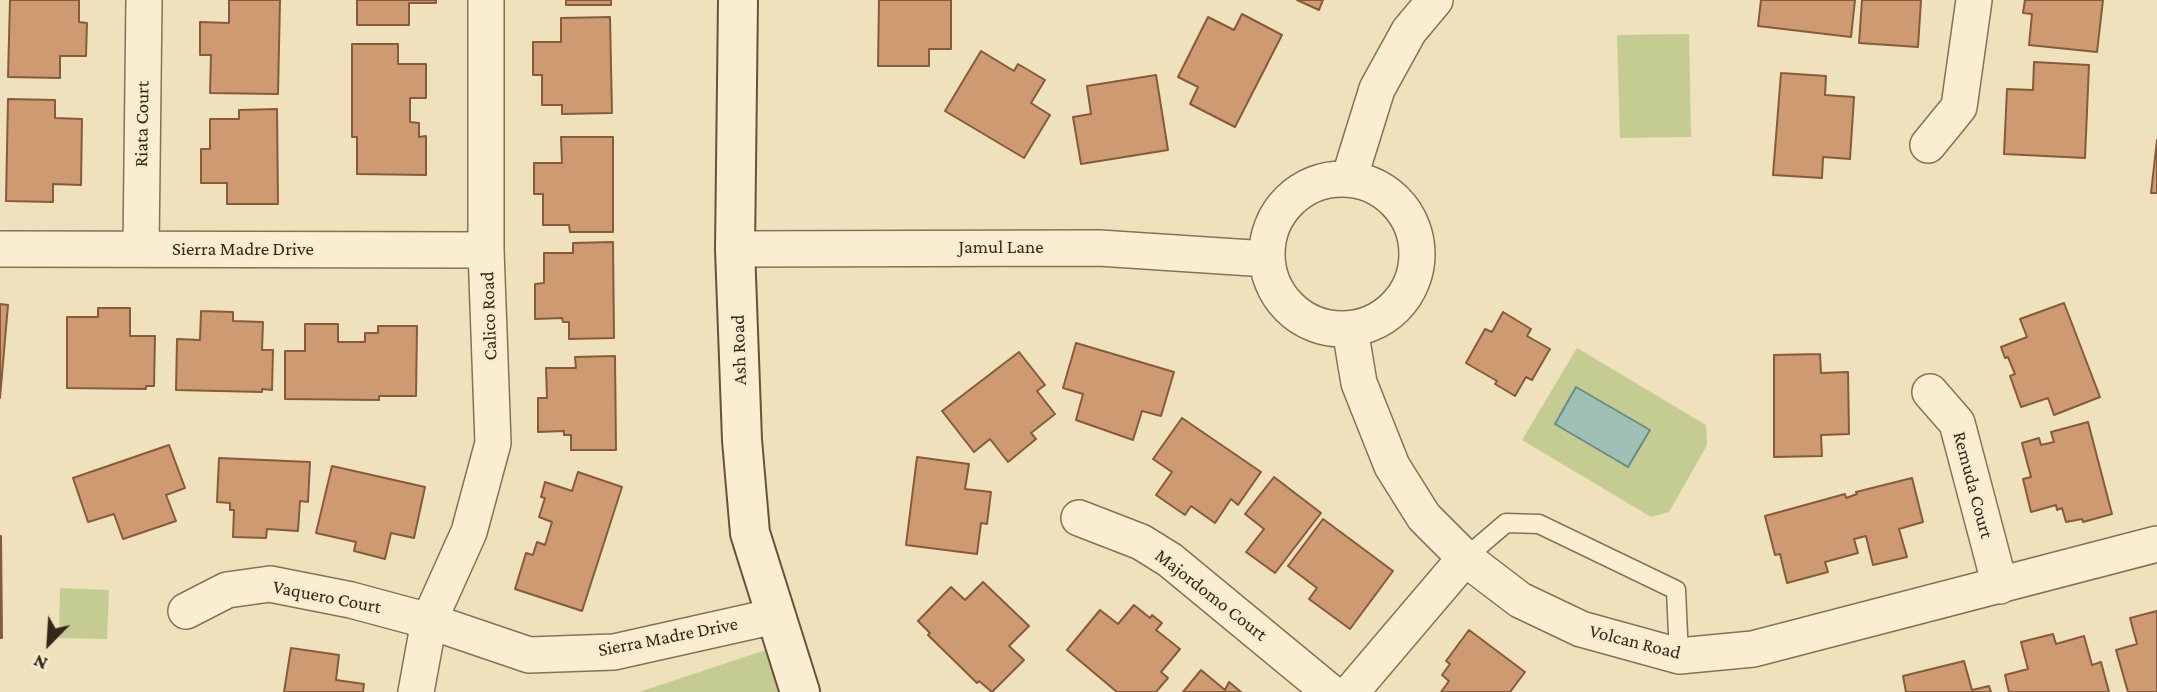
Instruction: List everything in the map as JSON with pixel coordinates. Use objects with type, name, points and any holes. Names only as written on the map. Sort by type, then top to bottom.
[{"type":"main road","name":"Ash Road","points":[[737,0],[735,249],[742,440],[750,533],[800,692]]},
{"type":"street","name":"Riata Court","points":[[141,248],[144,0]]},
{"type":"street","name":"Calico Road","points":[[429,621],[469,532],[493,443],[486,250],[486,0]]},
{"type":"street","points":[[1349,179],[1377,89],[1409,31],[1435,0]]},
{"type":"street","points":[[1928,145],[1959,107],[1974,0]]},
{"type":"street","points":[[1349,179],[1373,185],[1394,199],[1409,219],[1417,242],[1417,266],[1409,290],[1394,309],[1374,323],[1350,329],[1326,327],[1304,319],[1285,303],[1272,283],[1267,259],[1269,233],[1281,210],[1300,192],[1324,181],[1349,179]]},
{"type":"street","name":"Jamul Lane","points":[[735,249],[1099,248],[1267,259]]},
{"type":"street","name":"Sierra Madre Drive","points":[[0,249],[486,250]]},
{"type":"street","name":"Volcan Road","points":[[1350,329],[1359,383],[1392,466],[1424,517],[1465,558],[1520,600],[1581,629],[1679,656],[1753,649],[2157,544]]},
{"type":"street","name":"Remuda Court","points":[[1930,392],[1957,423],[2000,586]]},
{"type":"street","name":"Majordomo Court","points":[[1079,518],[1141,542],[1170,560],[1331,692]]},
{"type":"street","points":[[1351,692],[1465,558]]},
{"type":"street","name":"Vaquero Court","points":[[186,611],[227,590],[270,584],[351,600],[429,621]]},
{"type":"street","name":"Sierra Madre Drive","points":[[429,621],[528,655],[614,652],[775,616]]},
{"type":"street","points":[[416,692],[429,621]]},
{"type":"lane","points":[[1465,558],[1506,523],[1539,524],[1676,590],[1679,656]]},
{"type":"green space","points":[[1689,34],[1691,137],[1620,138],[1617,35]]},
{"type":"green space","points":[[1577,348],[1706,425],[1707,445],[1669,512],[1651,517],[1522,440]]},
{"type":"green space","points":[[60,588],[109,590],[107,639],[59,638]]},
{"type":"green space","points":[[784,644],[800,692],[639,692]]},
{"type":"water","points":[[1576,387],[1650,430],[1628,467],[1555,424]]},
{"type":"building","points":[[10,0],[79,0],[79,22],[87,23],[86,56],[60,56],[60,78],[8,77]]},
{"type":"building","points":[[229,0],[280,0],[278,94],[210,93],[211,55],[200,55],[200,22],[229,23]]},
{"type":"building","points":[[357,0],[436,0],[436,3],[409,3],[409,25],[357,25]]},
{"type":"building","points":[[566,0],[611,0],[611,5],[566,5]]},
{"type":"building","points":[[879,0],[951,0],[951,49],[929,49],[929,66],[878,66]]},
{"type":"building","points":[[1297,0],[1323,0],[1319,10]]},
{"type":"building","points":[[1761,0],[1855,0],[1851,37],[1758,26]]},
{"type":"building","points":[[1862,0],[1921,0],[1918,47],[1859,43]]},
{"type":"building","points":[[2025,0],[2103,0],[2097,52],[2029,45],[2032,14],[2023,13]]},
{"type":"building","points":[[1242,14],[1282,35],[1235,127],[1190,104],[1198,87],[1178,77],[1208,17],[1234,30]]},
{"type":"building","points":[[610,17],[612,113],[562,114],[562,105],[542,105],[542,75],[533,75],[533,42],[561,42],[561,18]]},
{"type":"building","points":[[352,44],[398,44],[398,64],[426,64],[426,98],[410,98],[410,122],[419,123],[419,137],[426,136],[426,175],[357,174],[357,137],[352,137]]},
{"type":"building","points":[[981,51],[1014,71],[1018,64],[1045,80],[1031,103],[1050,115],[1024,158],[945,111]]},
{"type":"building","points":[[2034,62],[2089,65],[2085,158],[2004,154],[2007,89],[2033,90]]},
{"type":"building","points":[[1781,73],[1826,76],[1825,95],[1854,97],[1850,159],[1823,157],[1822,178],[1773,175]]},
{"type":"building","points":[[1156,75],[1168,150],[1081,164],[1073,117],[1091,114],[1087,86]]},
{"type":"building","points":[[8,99],[55,100],[55,118],[82,119],[81,185],[53,184],[53,202],[6,201]]},
{"type":"building","points":[[277,109],[278,204],[227,204],[227,183],[201,183],[201,149],[210,149],[210,119],[239,119],[239,110]]},
{"type":"building","points":[[561,137],[613,137],[613,232],[570,232],[569,225],[543,225],[543,194],[534,194],[534,163],[562,163]]},
{"type":"building","points":[[2157,140],[2157,193],[2151,193]]},
{"type":"building","points":[[613,242],[614,338],[569,339],[569,322],[563,322],[562,318],[535,319],[535,284],[544,283],[544,253],[573,253],[573,243]]},
{"type":"building","points":[[2064,303],[2100,397],[2054,415],[2048,398],[2021,407],[2010,376],[2015,374],[2001,347],[2027,337],[2020,319]]},
{"type":"building","points":[[0,304],[8,305],[0,398]]},
{"type":"building","points":[[98,308],[130,308],[130,336],[155,336],[154,386],[146,386],[146,389],[67,388],[67,317],[98,317]]},
{"type":"building","points":[[201,311],[233,312],[233,321],[263,322],[262,350],[273,350],[272,390],[176,390],[177,339],[200,340]]},
{"type":"building","points":[[1503,312],[1531,329],[1527,336],[1550,349],[1532,380],[1526,377],[1515,396],[1495,384],[1497,381],[1466,363],[1485,329],[1492,332]]},
{"type":"building","points":[[305,324],[338,324],[338,342],[365,342],[365,333],[378,333],[378,326],[417,326],[416,396],[379,396],[379,400],[285,399],[285,351],[305,351]]},
{"type":"building","points":[[1076,343],[1174,372],[1161,416],[1142,411],[1133,440],[1076,420],[1083,394],[1063,388]]},
{"type":"building","points":[[1019,352],[1045,385],[1037,391],[1055,414],[1031,433],[1036,439],[1008,462],[990,439],[974,452],[942,411]]},
{"type":"building","points":[[1820,354],[1821,373],[1848,372],[1849,434],[1821,435],[1822,456],[1774,457],[1774,355]]},
{"type":"building","points":[[615,356],[616,450],[571,450],[571,435],[564,435],[564,431],[538,432],[538,398],[547,398],[546,368],[576,368],[575,357]]},
{"type":"building","points":[[1182,418],[1261,472],[1238,505],[1231,499],[1215,523],[1191,506],[1185,515],[1156,495],[1172,472],[1153,459]]},
{"type":"building","points":[[2088,422],[2112,514],[2083,522],[2082,519],[2066,522],[2062,508],[2057,510],[2056,505],[2031,512],[2023,479],[2031,477],[2022,443],[2039,438],[2041,445],[2054,442],[2051,432]]},
{"type":"building","points":[[169,445],[185,488],[166,495],[176,521],[123,539],[114,514],[88,522],[73,478]]},
{"type":"building","points":[[917,457],[969,464],[965,489],[991,492],[987,524],[981,523],[977,554],[906,545]]},
{"type":"building","points":[[219,458],[310,462],[308,502],[300,501],[298,531],[267,529],[266,538],[233,537],[234,510],[230,510],[230,503],[217,502]]},
{"type":"building","points":[[332,466],[425,487],[414,538],[391,533],[385,559],[354,551],[356,542],[316,533]]},
{"type":"building","points":[[578,472],[622,487],[582,611],[515,589],[526,553],[533,555],[537,542],[545,545],[552,522],[539,517],[545,498],[541,497],[545,482],[572,491]]},
{"type":"building","points":[[1274,477],[1321,513],[1275,573],[1246,552],[1264,529],[1245,514]]},
{"type":"building","points":[[1912,478],[1923,522],[1899,529],[1907,557],[1873,565],[1866,536],[1854,539],[1858,553],[1825,562],[1828,572],[1787,583],[1780,554],[1775,555],[1765,516],[1845,494],[1846,498],[1857,494],[1856,492]]},
{"type":"building","points":[[1323,519],[1393,571],[1350,629],[1309,599],[1317,588],[1288,566]]},
{"type":"building","points":[[1,536],[2,638],[0,638]]},
{"type":"building","points":[[983,582],[1029,626],[1009,646],[1024,660],[992,692],[979,681],[977,683],[928,635],[930,633],[918,621],[951,587],[965,600]]},
{"type":"building","points":[[1134,605],[1150,618],[1152,615],[1162,623],[1156,630],[1180,649],[1161,672],[1168,678],[1156,692],[1117,692],[1067,650],[1100,610],[1118,624]]},
{"type":"building","points":[[2157,611],[2157,692],[2128,692],[2116,650],[2137,644],[2130,618]]},
{"type":"building","points":[[1469,630],[1525,672],[1510,692],[1441,692],[1449,681],[1442,675],[1450,664],[1446,661]]},
{"type":"building","points":[[2053,634],[2056,644],[2084,636],[2092,665],[2101,662],[2109,692],[2009,692],[2005,675],[2028,669],[2021,642]]},
{"type":"building","points":[[291,648],[339,655],[336,680],[364,684],[363,692],[284,692]]},
{"type":"building","points":[[1964,661],[1972,690],[1989,686],[1991,692],[1906,692],[1903,676]]},
{"type":"building","points":[[1201,670],[1225,690],[1229,682],[1241,692],[1183,692]]}]
